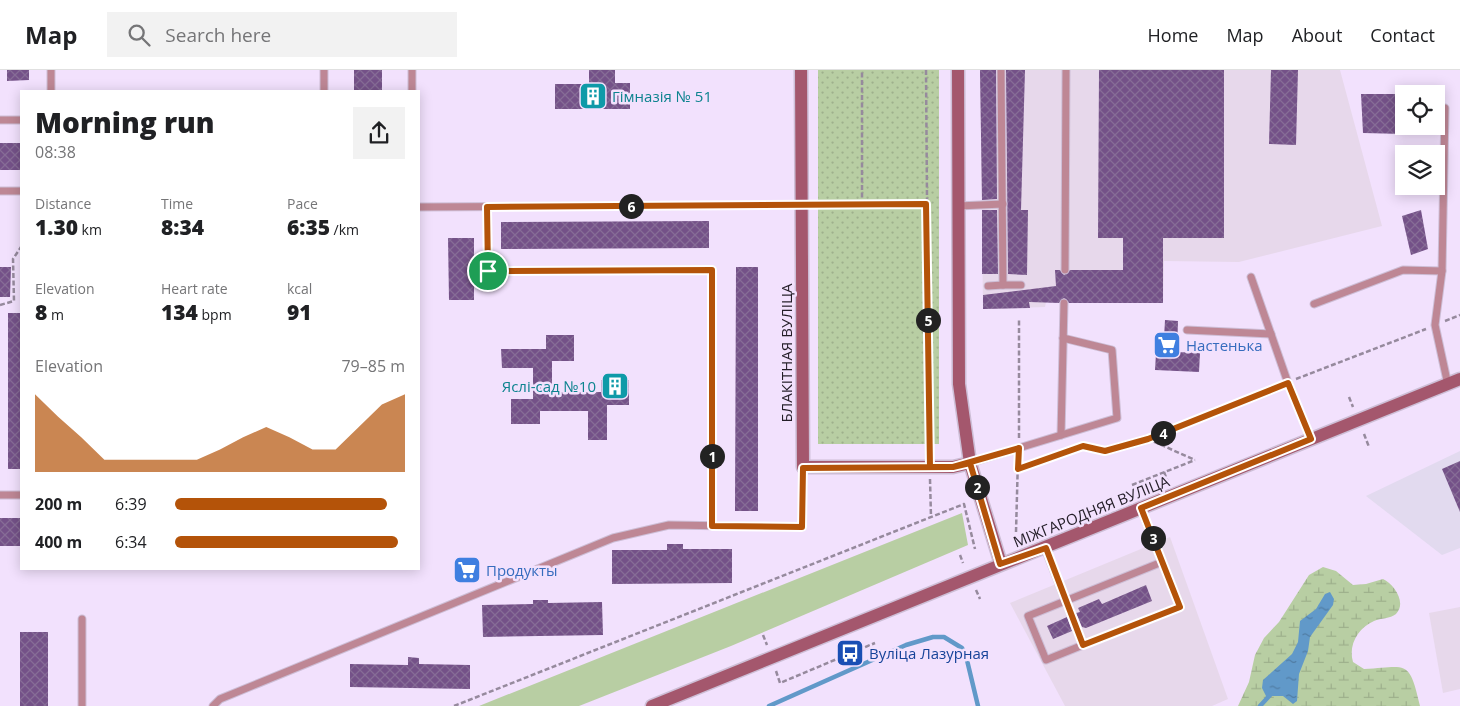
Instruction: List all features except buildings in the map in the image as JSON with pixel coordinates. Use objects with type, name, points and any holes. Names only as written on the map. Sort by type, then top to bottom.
[{"type":"street","name":"БЛАКІТНАЯ ВУЛІЦА","points":[[801,70],[803,468]]},
{"type":"street","points":[[958,70],[959,384],[970,463],[1000,564]]},
{"type":"street","name":"МІЖГАРОДНЯЯ ВУЛІЦА","points":[[652,706],[1460,380]]},
{"type":"street","points":[[803,468],[953,467],[970,463]]},
{"type":"lane","points":[[51,70],[51,90]]},
{"type":"lane","points":[[324,70],[324,90]]},
{"type":"lane","points":[[412,70],[412,90]]},
{"type":"lane","points":[[1001,70],[1003,285]]},
{"type":"lane","points":[[1065,270],[1066,70]]},
{"type":"lane","points":[[0,120],[20,120]]},
{"type":"lane","points":[[1445,135],[1442,271],[1435,325],[1448,384]]},
{"type":"lane","points":[[0,191],[20,191]]},
{"type":"lane","points":[[958,206],[1003,204]]},
{"type":"lane","points":[[420,207],[802,205]]},
{"type":"lane","points":[[487,207],[488,271],[712,270],[712,526]]},
{"type":"lane","points":[[1314,304],[1403,270],[1442,271]]},
{"type":"lane","points":[[1251,277],[1288,383],[1311,439]]},
{"type":"lane","points":[[988,286],[1022,284]]},
{"type":"lane","points":[[1061,435],[1064,303]]},
{"type":"lane","points":[[1187,330],[1271,334]]},
{"type":"lane","points":[[970,463],[1117,418],[1112,350],[1063,338]]},
{"type":"lane","points":[[213,706],[220,699],[229,695],[613,538],[670,526],[802,527],[803,468]]},
{"type":"lane","points":[[0,495],[20,495]]},
{"type":"lane","points":[[1141,508],[1180,607],[1046,660],[1028,616],[1162,562]]},
{"type":"lane","points":[[1046,548],[1083,645]]},
{"type":"lane","points":[[82,619],[82,706]]},
{"type":"path","points":[[862,70],[862,205]]},
{"type":"path","points":[[926,70],[931,517]]},
{"type":"path","points":[[802,205],[926,204]]},
{"type":"path","points":[[0,305],[14,301],[13,259],[20,248]]},
{"type":"path","points":[[1018,469],[1083,446],[1105,451],[1148,439],[1460,315]]},
{"type":"path","points":[[1016,532],[1019,448],[1019,319]]},
{"type":"path","points":[[1349,397],[1353,406]]},
{"type":"path","points":[[1364,434],[1369,446]]},
{"type":"path","points":[[1132,485],[1195,460],[1148,439]]},
{"type":"path","points":[[454,706],[964,504],[975,549]]},
{"type":"path","points":[[960,555],[963,563]]},
{"type":"path","points":[[976,590],[980,599]]},
{"type":"path","points":[[763,635],[767,645]]},
{"type":"path","points":[[776,671],[780,683],[875,643]]},
{"type":"shaded area","points":[[980,70],[1340,70],[1382,226],[1239,262],[1164,261],[1163,303],[1046,302],[1045,307],[983,309]]},
{"type":"shaded area","points":[[1460,451],[1460,548],[1442,555],[1366,496]]},
{"type":"shaded area","points":[[1170,537],[1228,699],[1212,706],[1065,706],[1010,603]]},
{"type":"shaded area","points":[[1460,607],[1460,689],[1443,693],[1429,613]]},
{"type":"green space","points":[[818,70],[939,70],[939,444],[818,444]]},
{"type":"green space","points":[[962,513],[968,545],[731,646],[579,706],[479,706]]},
{"type":"green space","points":[[1323,567],[1336,571],[1353,585],[1366,584],[1383,579],[1395,589],[1400,599],[1399,610],[1394,616],[1377,620],[1363,628],[1353,643],[1353,662],[1364,669],[1398,667],[1404,669],[1413,680],[1420,706],[1238,706],[1249,682],[1255,655],[1264,638],[1279,622],[1309,575]]},
{"type":"water","points":[[1330,592],[1334,599],[1333,605],[1310,637],[1308,651],[1299,674],[1297,701],[1293,704],[1283,696],[1266,696],[1262,688],[1263,680],[1292,654],[1298,642],[1300,621],[1316,609],[1325,594]]},
{"type":"waterway","points":[[769,706],[906,645],[933,637],[944,637],[962,648],[966,656],[978,706]]},
{"type":"waterway","points":[[1260,706],[1271,694]]},
{"type":"place","name":"Гімназія № 51","points":[[593,96]]},
{"type":"place","name":"Настенька","points":[[1167,345]]},
{"type":"place","name":"Яслі-сад №10","points":[[615,386]]},
{"type":"place","name":"Продукты","points":[[467,570]]},
{"type":"place","name":"Вуліца Лазурная","points":[[850,653]]},
{"type":"route","points":[[488,271],[487,207],[926,204],[930,467],[953,467],[1019,448],[1018,469],[1083,446],[1105,451],[1148,439],[1288,383],[1311,439],[1141,508],[1180,607],[1083,645],[1046,548],[1000,564],[970,463],[953,467],[803,468],[802,527],[712,526],[712,270],[488,271]]}]
